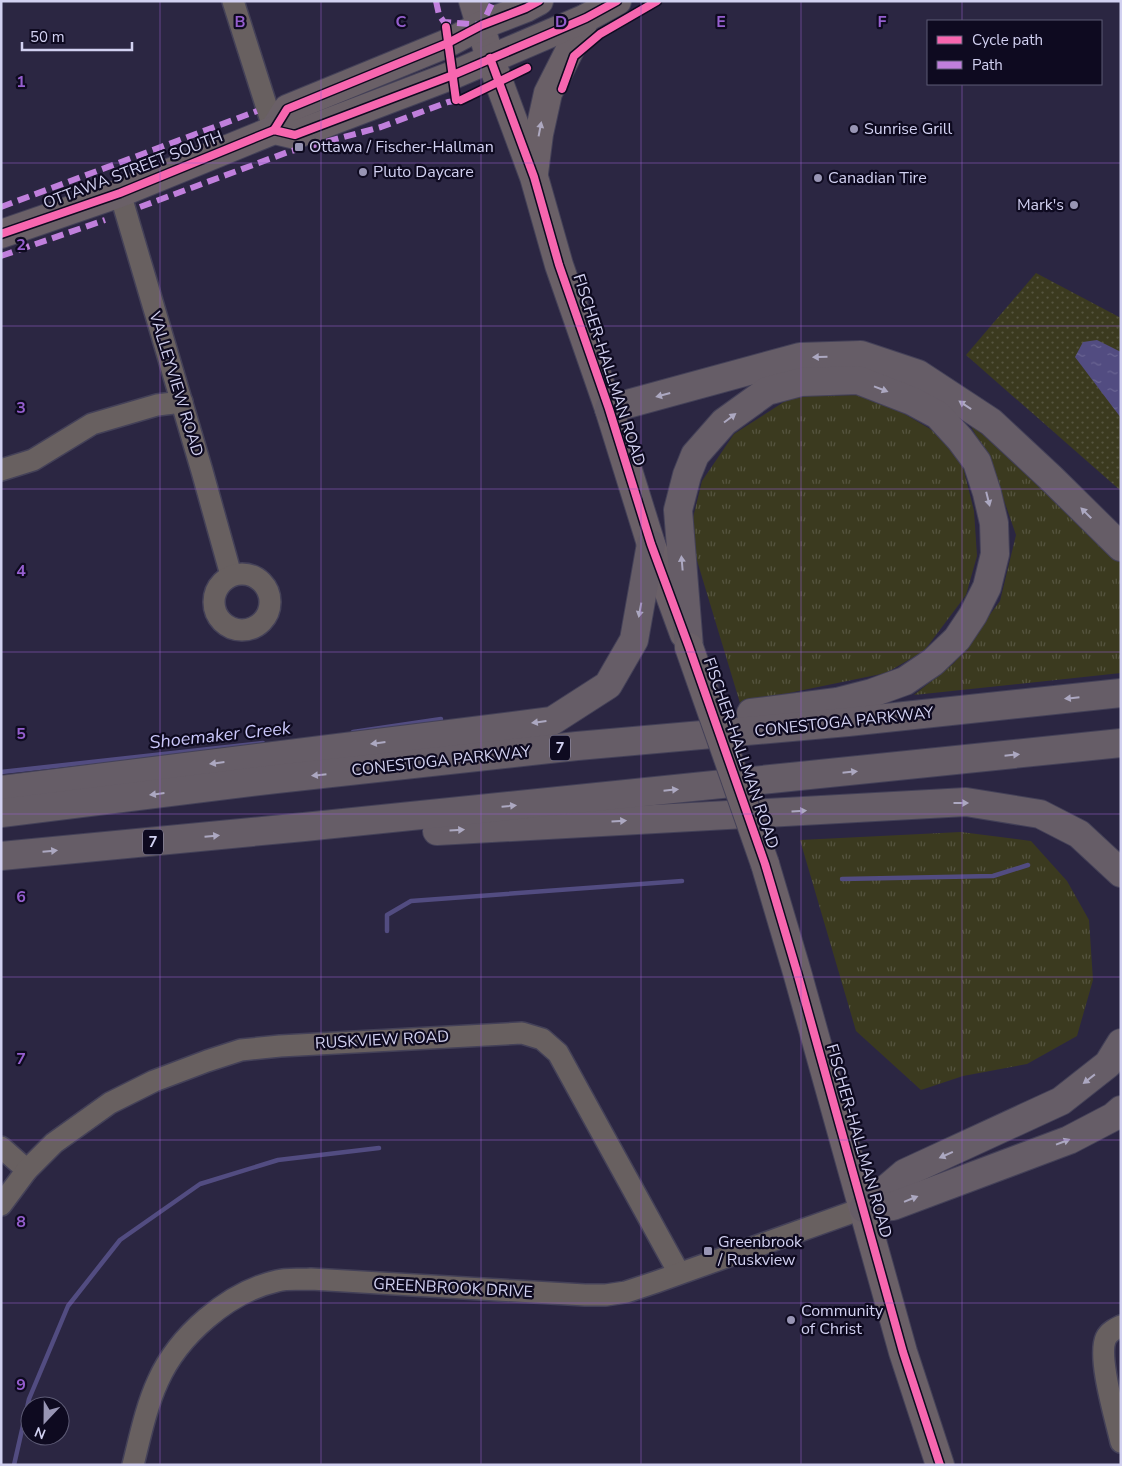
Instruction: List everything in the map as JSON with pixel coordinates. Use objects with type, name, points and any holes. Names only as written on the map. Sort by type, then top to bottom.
[{"type":"highway","points":[[606,400],[800,357],[861,355],[918,374],[991,422],[1121,547]]},
{"type":"highway","points":[[577,746],[622,730],[837,702],[872,693],[906,681],[933,662],[957,639],[973,615],[987,588],[995,554],[994,523],[977,462],[960,439],[938,415],[912,401],[858,380],[801,382],[766,391],[724,422],[695,455],[686,475],[678,510],[689,647]]},
{"type":"highway","points":[[1,790],[552,721],[608,686],[634,640],[651,544]]},
{"type":"highway","name":"CONESTOGA PARKWAY","points":[[1,813],[276,779],[577,746],[848,722],[1121,693]]},
{"type":"highway","name":"7","points":[[1,856],[304,827],[1121,743]]},
{"type":"highway","points":[[304,827],[353,836],[966,802],[1040,814],[1079,834],[1121,873]]},
{"type":"highway","points":[[864,1208],[905,1174],[1061,1101],[1108,1064],[1121,1043]]},
{"type":"highway","points":[[864,1208],[893,1206],[1069,1140],[1113,1118],[1121,1110]]},
{"type":"main road","points":[[539,1],[526,8],[477,13],[448,43],[287,109],[274,130],[295,135],[453,75],[586,18],[617,1]]},
{"type":"main road","name":"FISCHER-HALLMAN ROAD","points":[[477,13],[490,58],[534,177],[560,265],[606,400],[651,544],[765,864],[864,1208],[903,1352],[940,1465]]},
{"type":"main road","points":[[534,177],[539,134],[548,93],[586,18]]},
{"type":"main road","name":"OTTAWA STREET SOUTH","points":[[1,234],[120,193],[274,130]]},
{"type":"street","points":[[233,1],[274,130]]},
{"type":"street","name":"VALLEYVIEW ROAD","points":[[120,193],[231,575]]},
{"type":"street","points":[[1,470],[33,460],[92,424],[157,405],[182,402]]},
{"type":"street","name":"RUSKVIEW ROAD","points":[[1,1205],[27,1170],[54,1143],[110,1103],[154,1081],[241,1050],[280,1046],[522,1033],[542,1040],[558,1053],[680,1273]]},
{"type":"street","points":[[1,1147],[27,1170]]},
{"type":"street","name":"GREENBROOK DRIVE","points":[[133,1465],[146,1414],[158,1381],[169,1359],[208,1315],[254,1288],[278,1280],[311,1279],[550,1294],[606,1295],[626,1292],[864,1208]]},
{"type":"street","points":[[1121,1326],[1106,1338],[1103,1353],[1121,1442]]},
{"type":"green space","points":[[1036,273],[1121,318],[1121,491],[966,355]]},
{"type":"green space","points":[[872,395],[944,437],[963,467],[974,511],[977,556],[966,595],[924,651],[886,673],[740,703],[689,534],[702,481],[734,434],[793,396]]},
{"type":"green space","points":[[968,421],[1121,560],[1121,673],[914,695],[954,663],[1000,601],[1016,535],[991,463]]},
{"type":"green space","points":[[961,832],[1031,841],[1067,881],[1089,920],[1093,980],[1077,1036],[1027,1064],[963,1076],[921,1090],[856,1031],[800,840]]},
{"type":"water","points":[[1097,340],[1121,352],[1121,418],[1075,357],[1083,342]]},
{"type":"waterway","name":"Shoemaker Creek","points":[[353,732],[441,719]]},
{"type":"waterway","name":"Shoemaker Creek","points":[[1,772],[263,743]]},
{"type":"waterway","points":[[842,879],[993,876],[1028,865]]},
{"type":"waterway","points":[[387,931],[387,915],[411,901],[682,881]]},
{"type":"waterway","points":[[14,1465],[29,1399],[68,1306],[120,1240],[200,1184],[278,1160],[379,1148]]},
{"type":"marked path","points":[[436,1],[439,15],[444,22],[482,25],[493,1]]},
{"type":"marked path","points":[[140,207],[288,152],[381,127],[448,102],[461,100]]},
{"type":"marked path","points":[[1,207],[257,111]]},
{"type":"marked path","points":[[1,256],[105,220]]},
{"type":"cycle path","points":[[274,130],[287,109],[448,43],[482,25],[539,1]]},
{"type":"cycle path","points":[[1,234],[120,193],[274,130],[295,135],[453,75],[586,18],[617,1]]},
{"type":"cycle path","points":[[562,89],[574,56],[600,34],[657,1]]},
{"type":"cycle path","points":[[446,27],[456,100]]},
{"type":"cycle path","points":[[490,58],[534,177],[559,265],[609,409],[651,544],[765,864],[903,1352],[940,1465]]},
{"type":"cycle path","points":[[461,100],[527,68]]},
{"type":"place","name":"Sunrise Grill","points":[[854,129]]},
{"type":"place","name":"Ottawa / Fischer-Hallman","points":[[299,147]]},
{"type":"place","name":"Pluto Daycare","points":[[363,172]]},
{"type":"place","name":"Canadian Tire","points":[[818,178]]},
{"type":"place","name":"Mark's","points":[[1074,205]]},
{"type":"place","name":"Greenbrook / Ruskview","points":[[708,1251]]},
{"type":"place","name":"Community of Christ","points":[[791,1320]]}]
